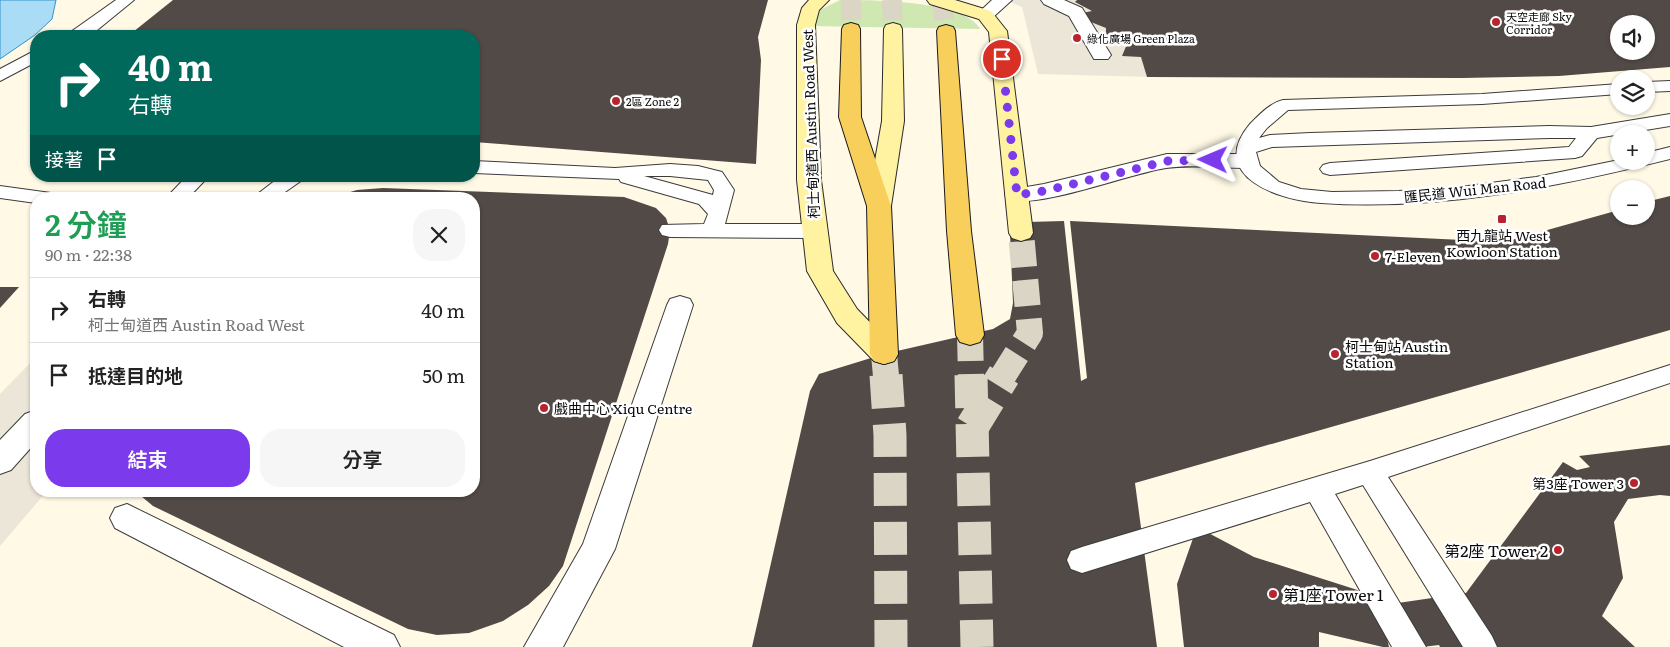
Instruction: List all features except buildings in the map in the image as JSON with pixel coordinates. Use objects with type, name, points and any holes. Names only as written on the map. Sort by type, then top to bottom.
[{"type":"main road","points":[[851,29],[850,117],[878,206]]},
{"type":"main road","points":[[946,31],[959,231],[970,334]]},
{"type":"main road","name":"柯士甸道西 Austin Road West","points":[[878,206],[884,354]]},
{"type":"street","name":"柯士甸道西 Austin Road West","points":[[820,0],[811,8],[806,25],[809,180],[820,271],[847,316],[884,354]]},
{"type":"street","points":[[936,0],[985,15],[998,31],[1021,233]]},
{"type":"street","points":[[985,15],[1003,0]]},
{"type":"street","points":[[1050,0],[1076,12],[1101,55]]},
{"type":"street","name":"柯士甸道西 Austin Road West","points":[[878,206],[893,121],[893,29]]},
{"type":"street","points":[[1017,195],[1044,191],[1168,161],[1245,155]]},
{"type":"street","points":[[543,647],[598,549],[680,305]]},
{"type":"street","points":[[0,461],[30,428]]},
{"type":"street","points":[[127,518],[381,647]]},
{"type":"lane","points":[[86,30],[126,0]]},
{"type":"lane","points":[[0,76],[30,58]]},
{"type":"lane","points":[[1655,87],[1670,86]]},
{"type":"lane","points":[[1245,155],[1260,124],[1283,105],[1482,99],[1610,90]]},
{"type":"lane","points":[[1245,155],[1270,141],[1549,132],[1591,133],[1670,120]]},
{"type":"lane","name":"匯民道 Wui Man Road","points":[[1330,169],[1576,152],[1591,133]]},
{"type":"lane","points":[[1655,157],[1670,153]]},
{"type":"lane","name":"匯民道 Wui Man Road","points":[[1245,155],[1265,182],[1281,190],[1310,196],[1352,198],[1422,198],[1505,188],[1567,178],[1610,168]]},
{"type":"lane","points":[[480,167],[615,174],[706,200],[714,222]]},
{"type":"lane","points":[[182,192],[192,182]]},
{"type":"lane","points":[[271,192],[286,182]]},
{"type":"lane","points":[[0,192],[30,196]]},
{"type":"lane","points":[[670,230],[714,222],[814,231]]},
{"type":"lane","points":[[1082,560],[1370,472],[1669,375]]},
{"type":"lane","points":[[1370,472],[1482,647]]},
{"type":"lane","points":[[1318,488],[1410,647]]},
{"type":"green space","points":[[840,0],[873,0],[937,7],[956,12],[971,19],[980,29],[811,26],[820,10]]},
{"type":"shaded area","name":"綠化廣場 Green Plaza","points":[[1006,0],[1105,0],[1145,54],[1154,77],[1038,74],[1022,7]]},
{"type":"shaded area","points":[[30,363],[30,497],[42,497],[0,546],[0,394]]},
{"type":"water","points":[[0,0],[56,0],[52,19],[40,30],[30,30],[30,38],[0,59]]},
{"type":"tunnel","points":[[851,0],[851,29]]},
{"type":"tunnel","points":[[892,0],[893,29]]},
{"type":"tunnel","points":[[941,0],[946,31]]},
{"type":"tunnel","points":[[1003,376],[1030,333],[1021,233]]},
{"type":"tunnel","points":[[970,335],[971,376]]},
{"type":"tunnel","points":[[884,354],[886,376]]},
{"type":"tunnel","points":[[886,375],[890,435],[891,647]]},
{"type":"tunnel","points":[[971,375],[977,647]]},
{"type":"tunnel","points":[[972,427],[1004,375]]},
{"type":"place","name":"天空走廊 Sky Corridor","points":[[1496,22]]},
{"type":"place","name":"綠化廣場 Green Plaza","points":[[1077,38]]},
{"type":"place","name":"2區 Zone 2","points":[[616,101]]},
{"type":"place","name":"西九龍站 West Kowloon Station","points":[[1502,219]]},
{"type":"place","name":"7-Eleven","points":[[1375,256]]},
{"type":"place","name":"柯士甸站 Austin Station","points":[[1335,354]]},
{"type":"place","name":"戲曲中心 Xiqu Centre","points":[[544,408]]},
{"type":"place","name":"第3座 Tower 3","points":[[1634,483]]},
{"type":"place","name":"第2座 Tower 2","points":[[1558,550]]},
{"type":"place","name":"第1座 Tower 1","points":[[1273,594]]},
{"type":"route","points":[[1002,59],[1017,195],[1044,191],[1168,161],[1213,160]]}]
